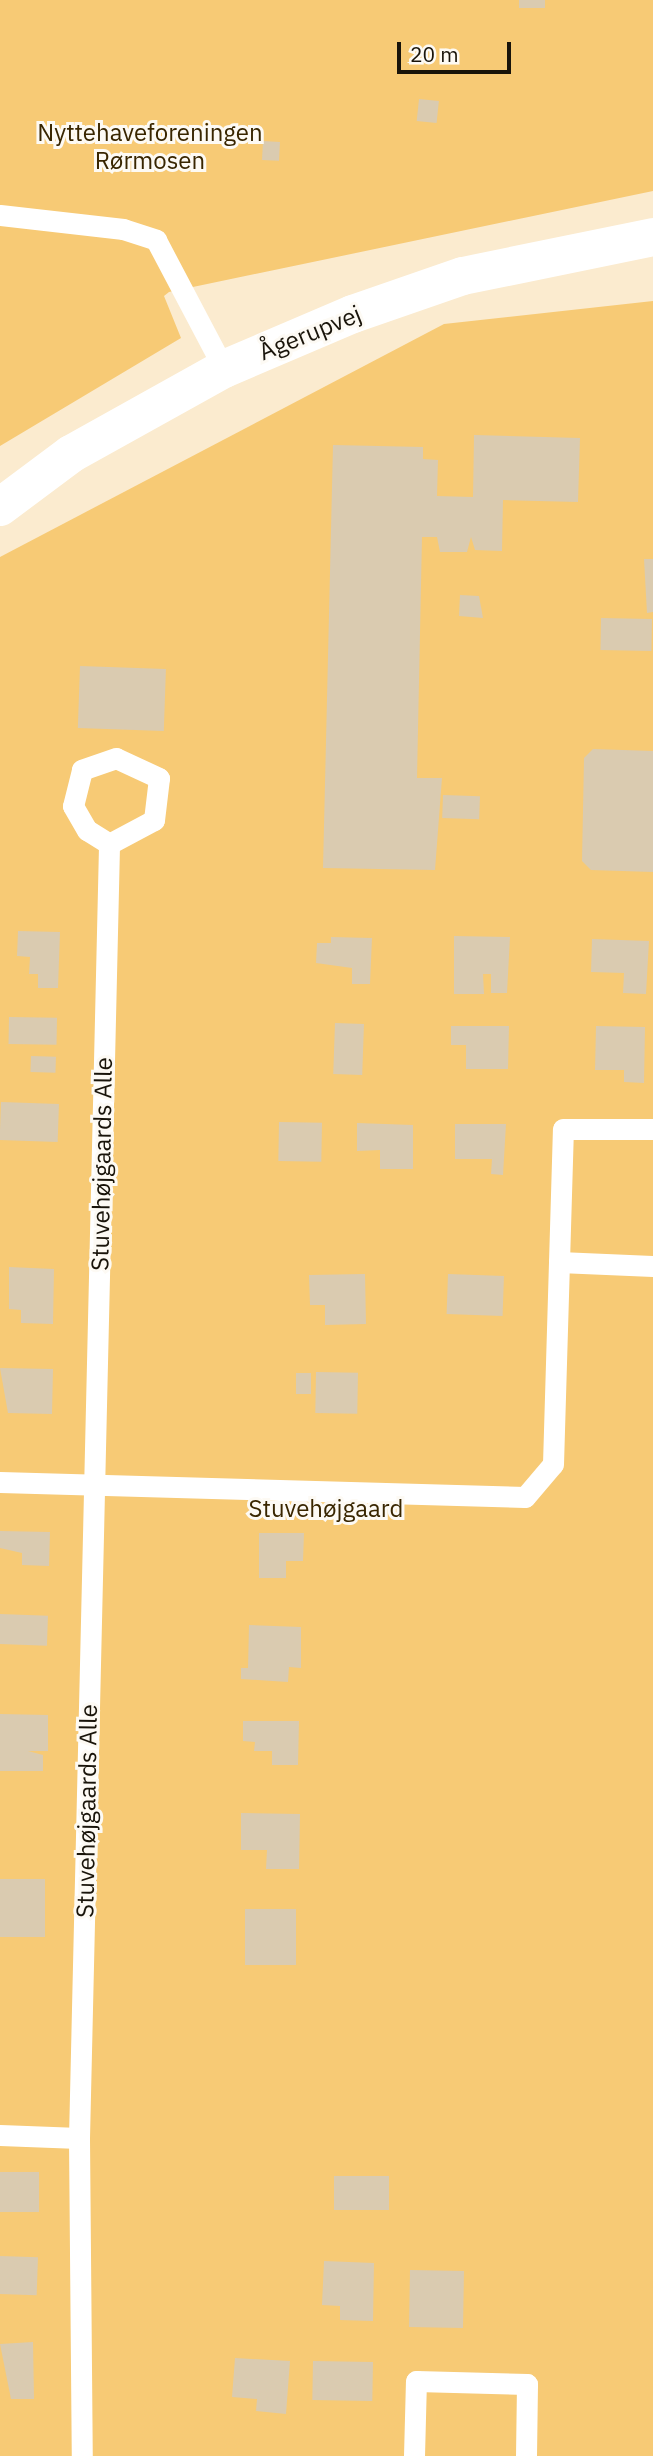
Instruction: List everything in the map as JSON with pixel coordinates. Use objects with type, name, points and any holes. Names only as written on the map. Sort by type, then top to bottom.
[{"type":"street","name":"Ågerupvej","points":[[0,507],[71,454],[224,369],[463,276],[653,237]]},
{"type":"lane","points":[[0,215],[123,229],[156,240],[224,369]]},
{"type":"lane","points":[[116,758],[159,778],[155,820],[109,844],[87,830],[73,806],[82,770],[116,758]]},
{"type":"lane","name":"Stuvehøjgaards Alle","points":[[82,2456],[79,2138],[109,844]]},
{"type":"lane","points":[[0,1482],[525,1497],[554,1464],[563,1129],[653,1129]]},
{"type":"lane","points":[[559,1262],[653,1266]]},
{"type":"lane","points":[[0,2135],[79,2138]]},
{"type":"lane","points":[[414,2456],[416,2381],[527,2384],[526,2456]]},
{"type":"green space","name":"Nyttehaveforeningen Rørmosen","points":[[0,0],[653,0],[653,191],[169,292],[164,296],[181,338],[0,446]]},
{"type":"green space","name":"Stuvehøjgaard","points":[[653,301],[653,2456],[0,2456],[0,557],[444,324]]},
{"type":"building","points":[[519,0],[545,0],[545,8],[519,8]]},
{"type":"building","points":[[419,99],[439,101],[437,123],[417,121]]},
{"type":"building","points":[[263,141],[280,142],[279,161],[262,160]]},
{"type":"building","points":[[474,435],[580,438],[578,502],[503,500],[502,551],[475,550],[471,537],[467,552],[440,552],[437,537],[422,537],[417,778],[442,778],[435,870],[323,868],[333,445],[423,447],[423,459],[438,460],[437,496],[473,497]]},
{"type":"building","points":[[644,559],[653,559],[653,612],[647,613]]},
{"type":"building","points":[[460,595],[479,596],[483,618],[459,616]]},
{"type":"building","points":[[601,618],[652,619],[651,651],[600,650]]},
{"type":"building","points":[[80,666],[166,669],[164,731],[78,728]]},
{"type":"building","points":[[593,749],[653,751],[653,872],[591,870],[582,861],[584,758]]},
{"type":"building","points":[[443,795],[480,796],[479,819],[442,818]]},
{"type":"building","points":[[18,931],[60,932],[58,988],[38,988],[38,974],[29,974],[30,957],[17,956]]},
{"type":"building","points":[[454,936],[510,937],[507,993],[491,993],[491,974],[483,974],[484,994],[454,994]]},
{"type":"building","points":[[331,937],[372,938],[370,984],[352,984],[352,968],[316,963],[317,943],[331,943]]},
{"type":"building","points":[[592,939],[649,941],[646,994],[623,993],[624,973],[591,972]]},
{"type":"building","points":[[9,1017],[57,1018],[57,1045],[9,1044]]},
{"type":"building","points":[[335,1023],[364,1024],[362,1075],[333,1074]]},
{"type":"building","points":[[451,1026],[509,1026],[508,1069],[466,1069],[466,1045],[451,1045]]},
{"type":"building","points":[[596,1026],[645,1027],[644,1083],[624,1082],[624,1070],[595,1070]]},
{"type":"building","points":[[31,1056],[56,1057],[55,1073],[30,1072]]},
{"type":"building","points":[[1,1102],[59,1104],[58,1142],[0,1140]]},
{"type":"building","points":[[279,1122],[322,1123],[321,1162],[278,1161]]},
{"type":"building","points":[[357,1123],[413,1125],[413,1169],[380,1169],[380,1150],[357,1151]]},
{"type":"building","points":[[455,1124],[506,1124],[503,1175],[491,1174],[492,1159],[455,1159]]},
{"type":"building","points":[[9,1267],[54,1269],[53,1324],[21,1323],[21,1310],[9,1309]]},
{"type":"building","points":[[365,1274],[366,1324],[325,1325],[325,1305],[310,1305],[309,1275]]},
{"type":"building","points":[[448,1274],[504,1276],[503,1316],[447,1314]]},
{"type":"building","points":[[0,1368],[53,1369],[52,1414],[8,1413]]},
{"type":"building","points":[[316,1372],[358,1373],[357,1414],[315,1413]]},
{"type":"building","points":[[296,1373],[311,1373],[311,1394],[296,1394]]},
{"type":"building","points":[[0,1531],[50,1532],[49,1566],[22,1565],[22,1553],[0,1548]]},
{"type":"building","points":[[259,1533],[304,1533],[303,1561],[286,1561],[286,1578],[259,1578]]},
{"type":"building","points":[[0,1614],[48,1616],[47,1646],[0,1644]]},
{"type":"building","points":[[249,1625],[301,1627],[301,1668],[289,1667],[288,1682],[241,1679],[241,1668],[248,1668]]},
{"type":"building","points":[[0,1714],[48,1715],[48,1751],[28,1751],[43,1755],[43,1771],[0,1771]]},
{"type":"building","points":[[243,1721],[299,1721],[298,1765],[272,1765],[272,1751],[254,1751],[255,1742],[243,1741]]},
{"type":"building","points":[[241,1813],[300,1814],[299,1869],[266,1869],[267,1850],[241,1850]]},
{"type":"building","points":[[0,1879],[45,1879],[45,1937],[0,1937]]},
{"type":"building","points":[[245,1909],[296,1909],[296,1965],[245,1965]]},
{"type":"building","points":[[0,2172],[39,2172],[39,2212],[0,2212]]},
{"type":"building","points":[[334,2176],[389,2176],[389,2210],[334,2210]]},
{"type":"building","points":[[0,2256],[38,2257],[37,2295],[0,2294]]},
{"type":"building","points":[[324,2261],[374,2263],[373,2321],[340,2320],[340,2306],[322,2305]]},
{"type":"building","points":[[410,2270],[464,2271],[463,2328],[409,2327]]},
{"type":"building","points":[[33,2342],[34,2399],[11,2399],[0,2344]]},
{"type":"building","points":[[235,2358],[290,2361],[286,2414],[256,2411],[257,2399],[232,2397]]},
{"type":"building","points":[[313,2361],[373,2362],[372,2401],[312,2400]]}]
